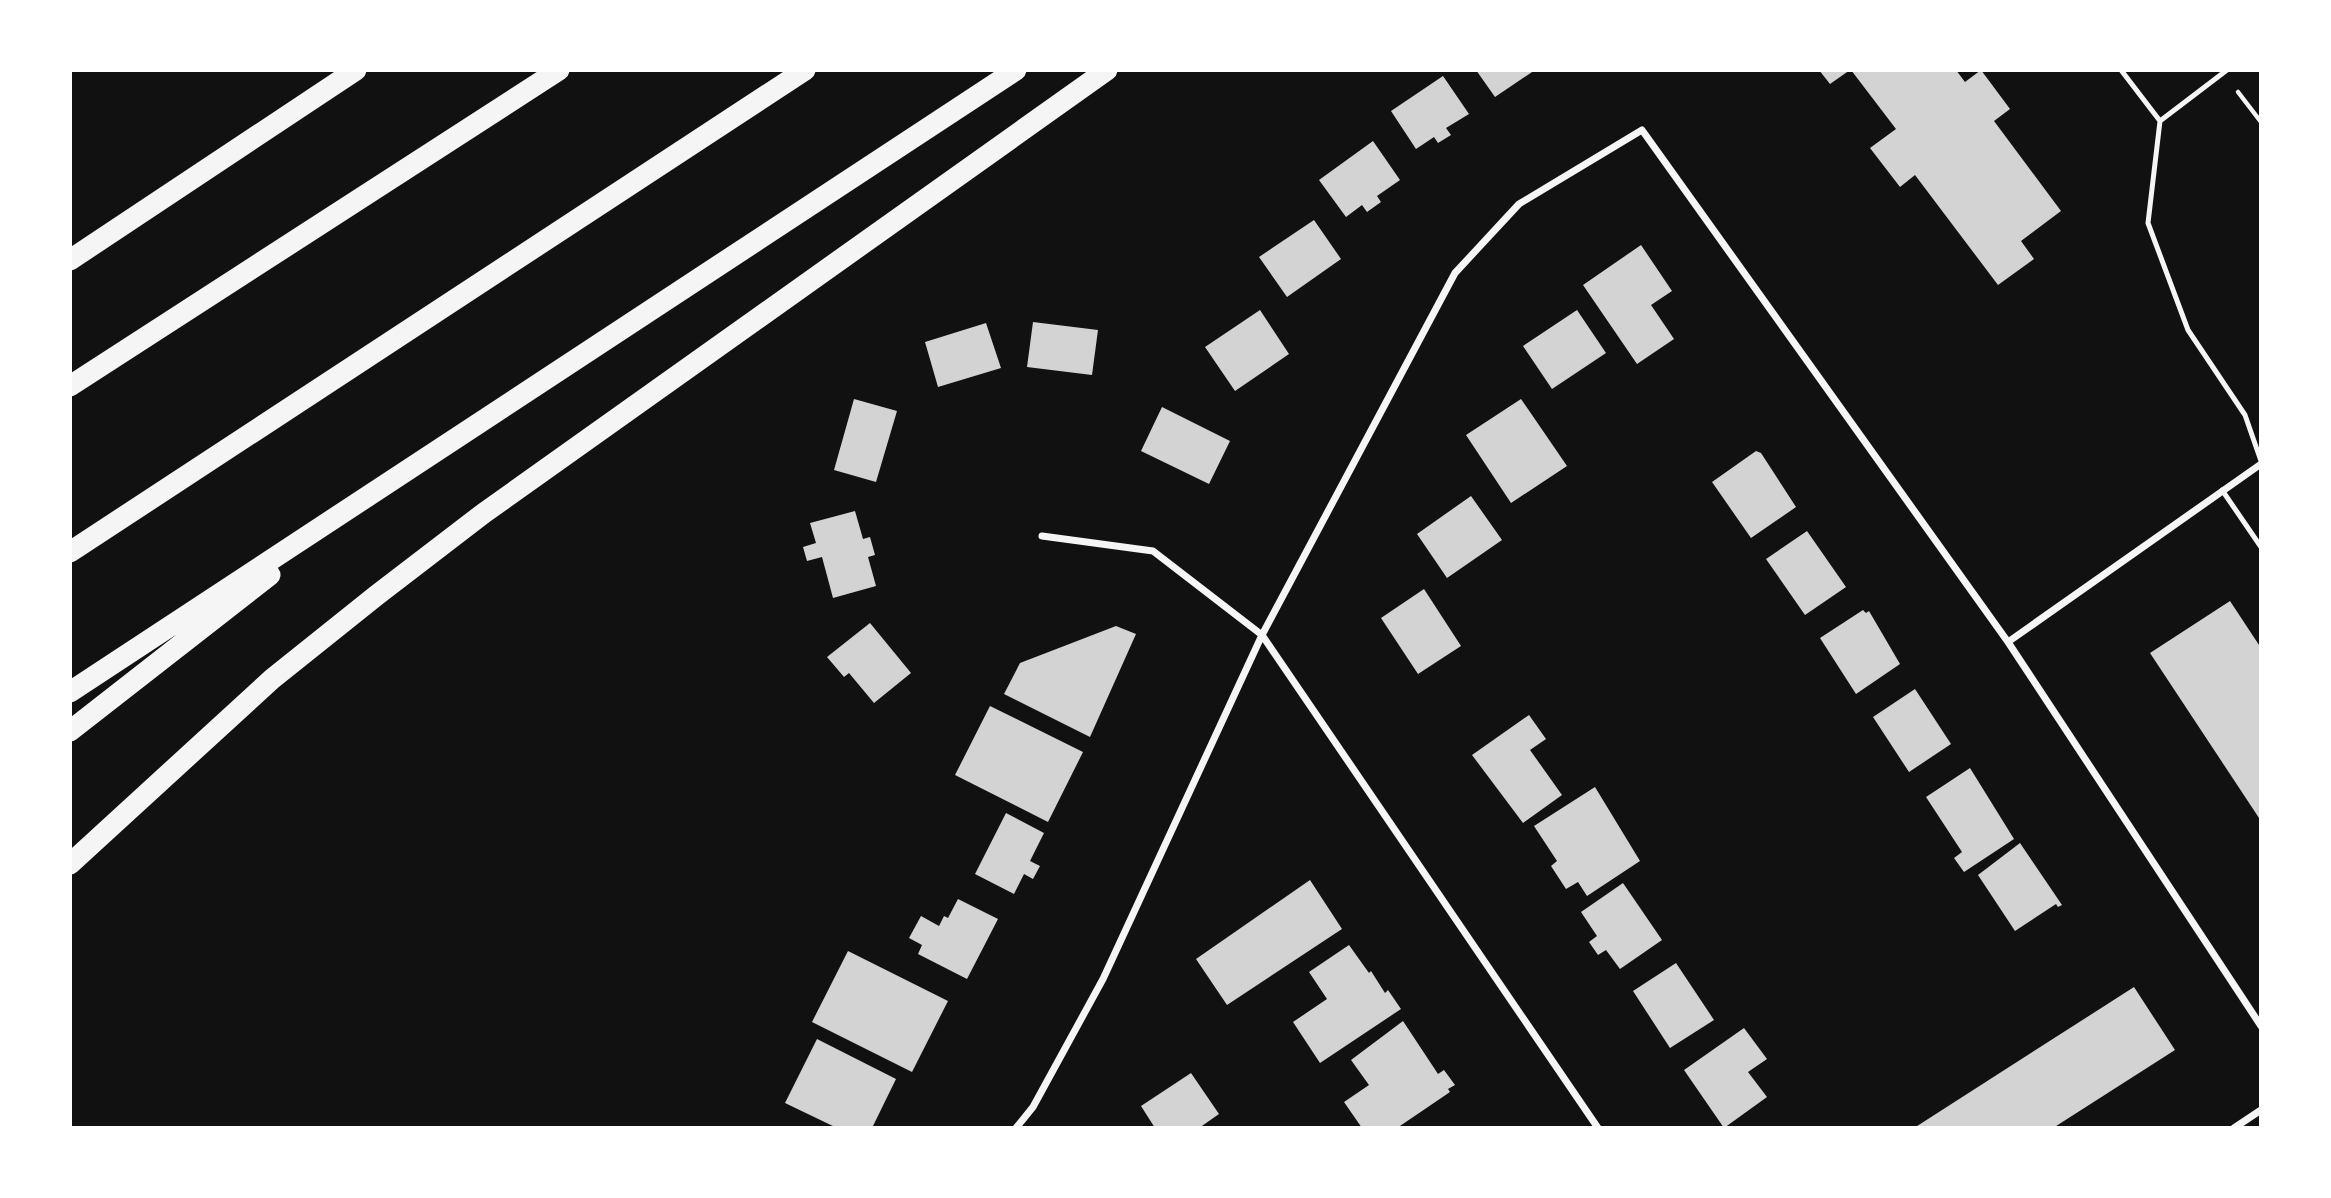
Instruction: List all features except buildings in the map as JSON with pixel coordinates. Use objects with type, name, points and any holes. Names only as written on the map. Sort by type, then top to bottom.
[{"type":"highway","points":[[70,260],[356,70]]},
{"type":"highway","points":[[70,386],[559,70]]},
{"type":"highway","points":[[70,552],[805,70]]},
{"type":"highway","points":[[70,692],[1016,70]]},
{"type":"highway","points":[[70,864],[272,679],[484,513],[1107,70]]},
{"type":"highway","points":[[70,731],[393,480]]},
{"type":"street","points":[[1016,1128],[1033,1107],[1103,979],[1262,635],[1455,273],[1520,204],[1642,131],[2008,642],[2261,1026]]},
{"type":"street","points":[[2008,642],[2261,463]]},
{"type":"street","points":[[1042,536],[1153,551],[1262,635],[1598,1128]]},
{"type":"street","points":[[2234,1128],[2261,1110]]},
{"type":"lane","points":[[2121,70],[2160,121],[2148,223],[2188,330],[2245,415],[2261,463]]},
{"type":"lane","points":[[2160,121],[2225,72]]},
{"type":"lane","points":[[2222,490],[2261,547]]},
{"type":"path","points":[[2225,72],[2261,122]]}]
